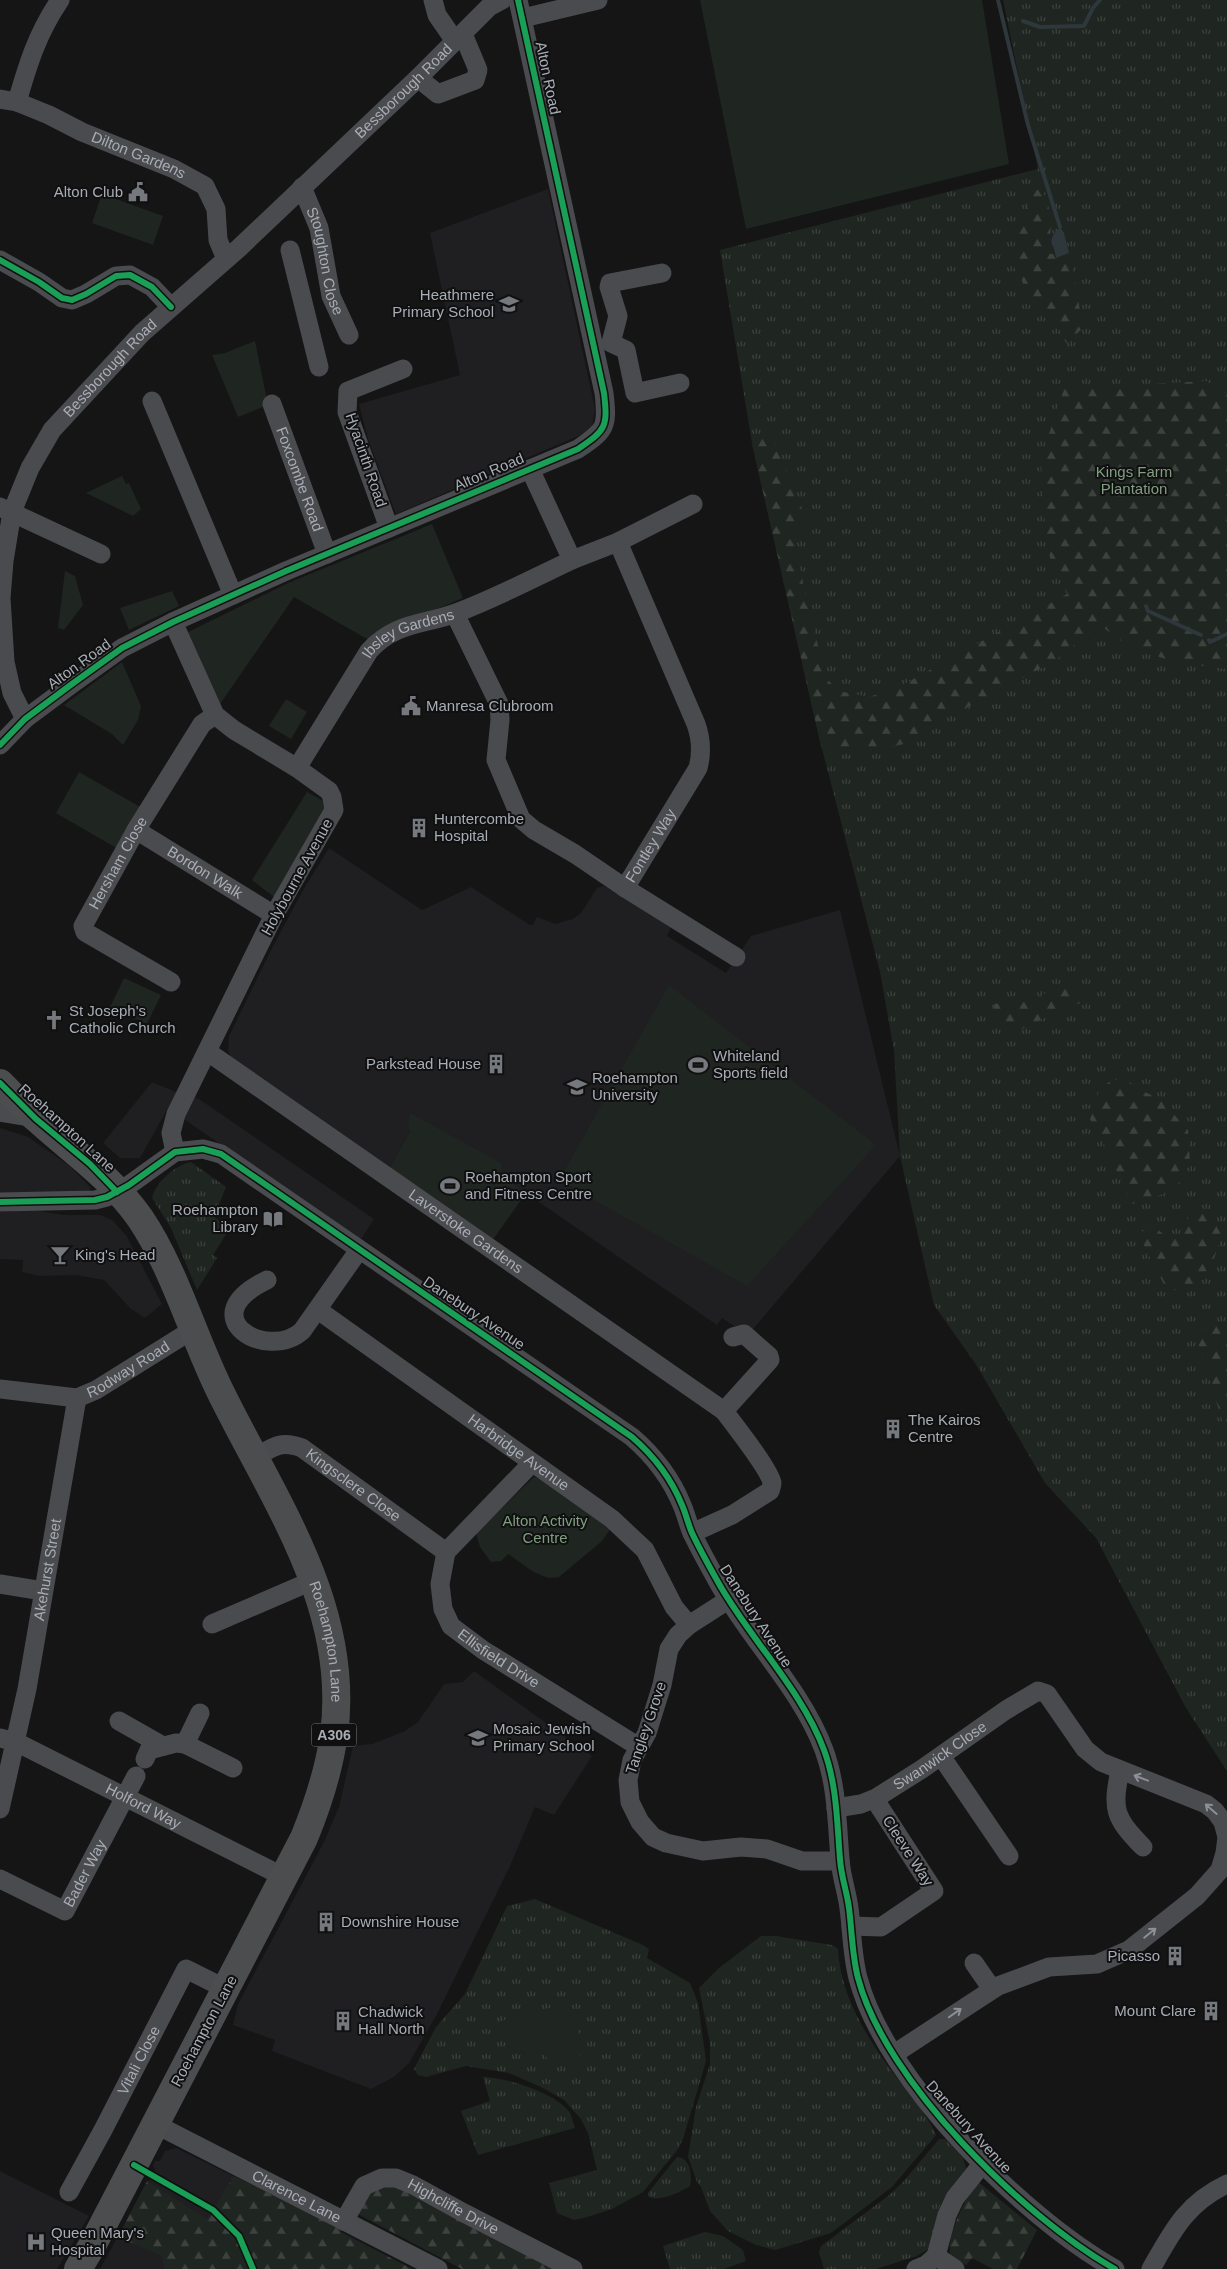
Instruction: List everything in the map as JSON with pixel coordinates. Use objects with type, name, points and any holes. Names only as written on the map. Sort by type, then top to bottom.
[{"type":"highway","name":"Roehampton Lane","points":[[0,1083],[36,1119],[90,1164],[117,1192],[140,1218],[155,1244],[220,1390],[286,1516],[314,1580],[332,1644],[336,1679],[334,1734],[320,1797],[304,1838],[93,2244],[78,2269]]},
{"type":"street","points":[[8,101],[28,63],[44,24],[60,0]]},
{"type":"street","points":[[418,78],[438,94],[475,80],[478,70],[459,37],[437,15],[432,0]]},
{"type":"street","name":"Bessborough Road","points":[[25,719],[12,694],[1,640],[1,598],[6,509],[52,430],[136,340],[226,259],[418,78],[489,7],[502,0]]},
{"type":"street","points":[[520,9],[598,0]]},
{"type":"street","name":"Alton Road","points":[[0,745],[25,719],[116,652],[173,622],[327,554],[578,449],[595,437],[603,428],[607,416],[602,345],[520,9]]},
{"type":"street","name":"Dilton Gardens","points":[[8,101],[49,115],[82,132],[174,169],[205,186],[216,209],[218,240],[226,259]]},
{"type":"street","name":"Stoughton Close","points":[[302,187],[319,228],[331,296],[349,335]]},
{"type":"street","points":[[290,250],[318,367]]},
{"type":"street","points":[[0,260],[39,282],[62,298],[72,300],[116,276],[130,275],[152,286],[171,307]]},
{"type":"street","points":[[662,273],[610,283],[609,287],[618,316],[602,345],[626,350],[635,393],[680,383]]},
{"type":"street","points":[[304,307],[331,296]]},
{"type":"street","name":"Hyacinth Road","points":[[389,528],[347,412],[348,391],[403,369]]},
{"type":"street","points":[[152,401],[233,595]]},
{"type":"street","name":"Foxcombe Road","points":[[272,404],[327,554]]},
{"type":"street","points":[[530,468],[572,560]]},
{"type":"street","name":"Ibsley Gardens","points":[[297,768],[377,642],[420,621],[455,614],[572,560],[618,542],[694,504]]},
{"type":"street","points":[[6,509],[101,554]]},
{"type":"street","name":"Fontley Way","points":[[455,614],[498,704],[500,720],[496,760],[521,819],[534,830],[575,854],[625,888],[698,768],[701,758],[700,736],[696,724],[618,542]]},
{"type":"street","name":"Holybourne Avenue","points":[[173,622],[215,715],[234,730],[297,768],[329,791],[334,810],[274,915],[172,1126],[175,1152]]},
{"type":"street","name":"Hersham Close","points":[[171,982],[85,932],[83,926],[136,830],[202,724],[215,715]]},
{"type":"street","name":"Bordon Walk","points":[[136,830],[274,915]]},
{"type":"street","points":[[625,888],[736,958]]},
{"type":"street","name":"Laverstoke Gardens","points":[[208,1052],[724,1411],[744,1436],[769,1477],[771,1488],[770,1491],[732,1515],[692,1533]]},
{"type":"street","points":[[0,1112],[36,1119]]},
{"type":"street","name":"Danebury Avenue","points":[[175,1152],[203,1150],[221,1154],[632,1437],[647,1450],[664,1472],[678,1496],[692,1533],[728,1600],[800,1704],[825,1752],[836,1808],[840,1861],[858,1977],[877,2024],[894,2054],[933,2109],[983,2163],[1030,2208],[1114,2269]]},
{"type":"street","points":[[0,1202],[90,1201],[117,1192],[175,1152]]},
{"type":"street","points":[[266,1280],[247,1289],[234,1310],[234,1323],[248,1334],[270,1341],[292,1339],[302,1331],[360,1250]]},
{"type":"street","name":"Harbridge Avenue","points":[[318,1310],[612,1519],[645,1550],[674,1607],[688,1626]]},
{"type":"street","name":"Rodway Road","points":[[0,1389],[76,1398],[96,1390],[192,1330]]},
{"type":"street","points":[[724,1411],[770,1360],[769,1356],[744,1334],[733,1337]]},
{"type":"street","name":"Akehurst Street","points":[[0,1809],[8,1740],[43,1591],[76,1398]]},
{"type":"street","name":"Kingsclere Close","points":[[255,1458],[277,1445],[288,1443],[302,1448],[446,1552]]},
{"type":"street","points":[[446,1552],[532,1463]]},
{"type":"street","name":"Ellisfield Drive","points":[[446,1552],[440,1584],[443,1609],[451,1626],[483,1650],[639,1748]]},
{"type":"street","points":[[212,1624],[314,1580]]},
{"type":"street","points":[[0,1584],[43,1591]]},
{"type":"street","name":"Tangley Grove","points":[[728,1600],[678,1634],[669,1649],[648,1733],[632,1760],[628,1780],[630,1802],[640,1822],[653,1837],[666,1843],[703,1851],[741,1847],[767,1849],[802,1861],[840,1861]]},
{"type":"street","name":"Swanwick Close","points":[[836,1808],[861,1804],[876,1798],[941,1756],[1006,1710],[1038,1692],[1047,1694],[1085,1750],[1101,1762],[1120,1770]]},
{"type":"street","points":[[185,1744],[200,1713]]},
{"type":"street","points":[[119,1721],[163,1746]]},
{"type":"street","name":"Holford Way","points":[[8,1740],[284,1877]]},
{"type":"street","points":[[125,1797],[149,1750],[163,1746],[176,1743],[185,1744],[233,1768]]},
{"type":"street","points":[[941,1756],[1009,1856]]},
{"type":"street","points":[[894,2054],[992,1989],[1049,1967],[1097,1964],[1129,1950],[1198,1896],[1220,1870],[1227,1837],[1223,1822],[1206,1804],[1120,1770],[1115,1794],[1115,1810],[1129,1832],[1143,1847]]},
{"type":"street","name":"Bader Way","points":[[0,1879],[65,1912],[125,1797]]},
{"type":"street","name":"Cleeve Way","points":[[851,1926],[882,1927],[934,1892],[880,1806]]},
{"type":"street","points":[[974,1963],[992,1989]]},
{"type":"street","name":"Vitali Close","points":[[69,2192],[107,2123],[186,1969],[226,1989]]},
{"type":"street","name":"Clarence Lane","points":[[155,2124],[438,2269]]},
{"type":"street","points":[[916,2269],[926,2265],[936,2256],[947,2215],[954,2198],[983,2163]]},
{"type":"street","name":"Highcliffe Drive","points":[[344,2221],[364,2186],[382,2178],[396,2178],[413,2185],[573,2269]]},
{"type":"street","points":[[1151,2269],[1177,2223],[1201,2198],[1227,2184]]},
{"type":"street","points":[[936,2256],[955,2269]]},
{"type":"shaded area","name":"Heathmere Primary School","points":[[548,189],[595,409],[592,427],[583,434],[396,514],[368,439],[359,404],[460,375],[430,233]]},
{"type":"shaded area","points":[[1060,227],[1064,233],[1069,253],[1056,258],[1051,240]]},
{"type":"shaded area","name":"Roehampton University","points":[[329,848],[422,910],[471,887],[530,925],[533,925],[537,917],[555,924],[573,919],[581,913],[597,888],[604,886],[671,927],[667,936],[726,973],[751,936],[840,910],[900,1156],[748,1335],[722,1318],[717,1325],[526,1193],[498,1172],[502,1168],[410,1131],[389,1169],[233,1061],[228,1051],[229,1036],[271,950],[302,892]]},
{"type":"shaded area","points":[[152,1082],[199,1099],[374,1219],[360,1241],[168,1108],[140,1158],[120,1158],[103,1143]]},
{"type":"shaded area","points":[[0,1128],[28,1137],[70,1166],[91,1188],[88,1195],[0,1196]]},
{"type":"shaded area","points":[[34,1210],[63,1215],[100,1215],[112,1220],[126,1235],[162,1304],[145,1318],[131,1309],[104,1280],[76,1275],[40,1276],[22,1272],[23,1260],[0,1259],[0,1212]]},
{"type":"shaded area","points":[[474,1671],[592,1756],[554,1815],[535,1807],[510,1866],[437,2014],[409,2063],[394,2077],[371,2089],[272,2051],[275,2040],[233,2025],[238,2004],[324,1842],[339,1807],[353,1746],[372,1744],[405,1731],[418,1722],[444,1684],[463,1682]]},
{"type":"shaded area","points":[[176,2148],[342,2229],[341,2232],[412,2269],[100,2269],[155,2169],[153,2166],[155,2161],[160,2161],[165,2151]]},
{"type":"shaded area","name":"Queen Mary's Hospital","points":[[0,2171],[89,2216],[57,2269],[0,2269]]},
{"type":"green space","points":[[700,0],[982,0],[1009,164],[746,229]]},
{"type":"green space","points":[[1003,0],[1227,0],[1227,1771],[1186,1708],[1096,1538],[1045,1483],[977,1366],[934,1305],[900,1156],[894,1051],[880,972],[819,737],[752,443],[720,250],[1038,169]]},
{"type":"green space","points":[[1042,188],[1052,217],[1048,253],[1071,259],[1083,328],[1066,343],[1057,325],[1045,318],[1010,260],[1031,193]]},
{"type":"green space","points":[[102,194],[163,216],[153,245],[92,223]]},
{"type":"green space","points":[[255,341],[268,405],[238,417],[212,355],[225,353]]},
{"type":"green space","name":"Kings Farm Plantation","points":[[1206,381],[1227,394],[1227,669],[1178,663],[1129,647],[1100,625],[1053,662],[933,725],[904,744],[870,751],[822,750],[752,444],[771,433],[807,521],[794,536],[806,598],[826,678],[839,691],[869,697],[899,687],[1067,594],[1050,558],[1042,500],[1041,458],[1064,389]]},
{"type":"green space","points":[[122,476],[126,484],[129,483],[141,509],[133,516],[86,493]]},
{"type":"green space","points":[[432,524],[463,598],[367,639],[294,597],[218,707],[184,634],[288,583]]},
{"type":"green space","points":[[65,571],[75,576],[83,605],[64,630],[58,628]]},
{"type":"green space","points":[[172,591],[179,606],[129,630],[120,608]]},
{"type":"green space","points":[[122,662],[141,706],[138,720],[123,745],[112,734],[64,705]]},
{"type":"green space","points":[[286,699],[307,712],[291,739],[269,726]]},
{"type":"green space","points":[[79,772],[142,808],[118,849],[56,813]]},
{"type":"green space","points":[[307,792],[327,803],[274,897],[252,880]]},
{"type":"green space","points":[[124,978],[161,995],[147,1024],[110,1007]]},
{"type":"green space","name":"Whiteland Sports field","points":[[669,985],[876,1145],[747,1286],[559,1180]]},
{"type":"green space","points":[[1079,986],[1087,1001],[1065,1008],[1006,1037],[993,1004],[1025,1002],[1058,988]]},
{"type":"green space","points":[[1126,1079],[1137,1088],[1161,1100],[1188,1130],[1190,1163],[1180,1182],[1163,1194],[1132,1204],[1090,1119],[1100,1088],[1112,1080]]},
{"type":"green space","points":[[410,1113],[501,1163],[502,1169],[499,1173],[526,1193],[492,1241],[389,1169],[410,1131],[408,1126]]},
{"type":"green space","points":[[191,1162],[226,1187],[214,1217],[230,1228],[213,1255],[217,1258],[197,1290],[171,1228],[152,1198],[154,1192],[167,1175],[173,1170]]},
{"type":"green space","points":[[1204,1209],[1223,1233],[1212,1264],[1194,1285],[1168,1292],[1138,1235],[1146,1229],[1158,1230],[1167,1237],[1183,1233],[1189,1215]]},
{"type":"green space","points":[[1227,1321],[1227,1436],[1195,1333]]},
{"type":"green space","name":"Alton Activity Centre","points":[[534,1477],[541,1479],[609,1526],[609,1531],[602,1541],[559,1577],[546,1577],[539,1574],[508,1554],[501,1561],[491,1562],[480,1547],[476,1533]]},
{"type":"green space","points":[[535,1899],[643,1945],[649,1949],[647,1958],[690,1983],[698,2003],[706,2061],[683,2139],[678,2149],[643,2192],[612,2209],[574,2220],[557,2213],[549,2183],[597,2170],[588,2133],[581,2119],[564,2100],[541,2087],[509,2073],[466,2066],[426,2077],[418,2075],[414,2069],[436,2027],[465,1994],[507,1906]]},
{"type":"green space","points":[[761,1936],[776,1936],[832,1945],[838,1949],[840,1968],[845,1986],[859,2021],[890,2070],[925,2115],[936,2135],[892,2187],[831,2233],[775,2250],[756,2245],[728,2231],[710,2211],[688,2157],[696,2107],[710,2064],[710,2043],[699,1988],[719,1968]]},
{"type":"green space","points":[[550,2008],[567,2012],[577,2020],[580,2062],[570,2069],[550,2061],[541,2052],[526,2053],[516,2051],[498,2033],[501,2021],[529,2012]]},
{"type":"green space","points":[[483,2077],[517,2083],[554,2099],[570,2113],[575,2128],[478,2155],[461,2111],[490,2101]]},
{"type":"green space","points":[[939,2139],[945,2139],[963,2158],[966,2168],[947,2193],[939,2208],[931,2245],[927,2250],[917,2256],[876,2269],[824,2269],[819,2252],[821,2246],[888,2196],[903,2182]]},
{"type":"green space","points":[[677,2157],[685,2160],[690,2168],[690,2186],[665,2197],[649,2197],[648,2193]]},
{"type":"green space","points":[[234,2176],[342,2229],[341,2232],[412,2269],[164,2269],[163,2258],[160,2255],[118,2237],[147,2181],[207,2219]]},
{"type":"green space","points":[[977,2181],[1037,2230],[1017,2269],[993,2269],[972,2258],[966,2265],[951,2257],[950,2249],[954,2229]]},
{"type":"green space","points":[[383,2185],[399,2185],[553,2269],[462,2269],[354,2212],[366,2193]]},
{"type":"green space","points":[[705,2232],[723,2236],[743,2250],[746,2261],[724,2269],[670,2269],[663,2246]]},
{"type":"waterway","points":[[998,0],[1028,125],[1060,227]]},
{"type":"waterway","points":[[1023,21],[1040,27],[1084,26],[1093,8],[1100,0]]},
{"type":"waterway","points":[[1146,606],[1148,611],[1201,635]]},
{"type":"waterway","points":[[1209,640],[1210,642],[1227,634]]},
{"type":"cycle path","points":[[0,745],[25,719],[122,648],[173,622],[286,571],[578,449],[600,432],[606,413],[604,393],[518,0]]},
{"type":"cycle path","points":[[0,260],[39,282],[62,298],[72,300],[116,276],[130,275],[152,287],[171,307]]},
{"type":"cycle path","points":[[0,1083],[36,1119],[90,1164],[117,1192]]},
{"type":"cycle path","points":[[0,1202],[95,1200],[107,1197],[129,1185],[175,1152],[203,1149],[221,1154],[640,1444],[655,1460],[673,1486],[692,1533],[718,1582],[803,1706],[824,1750],[834,1790],[841,1865],[858,1978],[873,2018],[897,2060],[927,2102],[962,2143],[1000,2181],[1040,2216],[1079,2246],[1115,2269]]},
{"type":"cycle path","points":[[134,2165],[213,2210],[239,2236],[253,2269]]},
{"type":"place","name":"Alton Club","points":[[138,192]]},
{"type":"place","name":"Heathmere Primary School","points":[[509,304]]},
{"type":"place","name":"Manresa Clubroom","points":[[411,706]]},
{"type":"place","name":"Huntercombe Hospital","points":[[419,828]]},
{"type":"place","name":"St Joseph's Catholic Church","points":[[54,1020]]},
{"type":"place","name":"Parkstead House","points":[[496,1064]]},
{"type":"place","name":"Whiteland Sports field","points":[[698,1065]]},
{"type":"place","name":"Roehampton University","points":[[577,1087]]},
{"type":"place","name":"Roehampton Sport and Fitness Centre","points":[[450,1186]]},
{"type":"place","name":"Roehampton Library","points":[[273,1219]]},
{"type":"place","name":"King's Head","points":[[60,1255]]},
{"type":"place","name":"The Kairos Centre","points":[[893,1429]]},
{"type":"place","name":"Mosaic Jewish Primary School","points":[[478,1738]]},
{"type":"place","name":"Downshire House","points":[[326,1922]]},
{"type":"place","name":"Picasso","points":[[1175,1956]]},
{"type":"place","name":"Mount Clare","points":[[1211,2011]]},
{"type":"place","name":"Chadwick Hall North","points":[[343,2021]]},
{"type":"place","name":"Queen Mary's Hospital","points":[[36,2242]]}]
